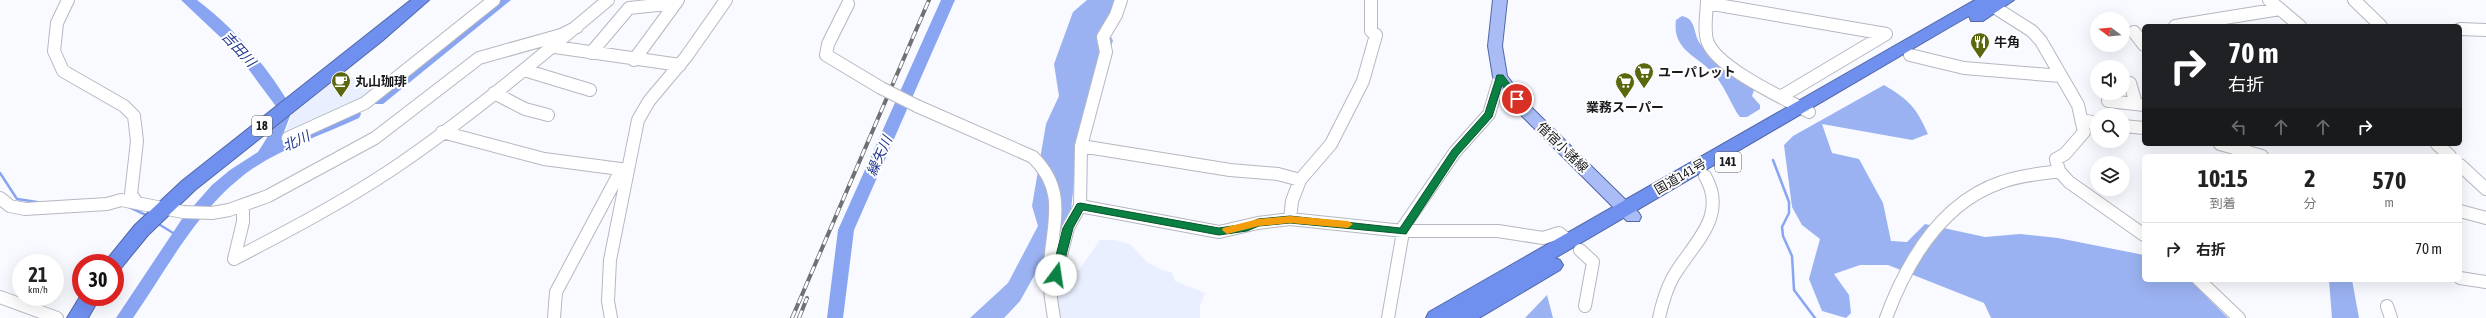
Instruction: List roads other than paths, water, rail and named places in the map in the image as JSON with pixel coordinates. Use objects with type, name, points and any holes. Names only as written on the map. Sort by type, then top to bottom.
[{"type":"highway","name":"18","points":[[120,254],[164,209],[222,158],[421,0]]},
{"type":"highway","name":"国道141号","points":[[1629,213],[1705,176],[1805,109],[1910,55],[1991,2]]},
{"type":"highway","name":"国道141号","points":[[1462,318],[1575,245],[1805,109],[1991,2]]},
{"type":"highway","name":"国道141号","points":[[1436,318],[1575,245]]},
{"type":"highway","points":[[77,318],[84,306]]},
{"type":"main road","name":"借宿小諸線","points":[[1500,0],[1495,46],[1500,77],[1526,110],[1629,213]]},
{"type":"street","points":[[68,0],[57,24],[54,51],[63,71],[124,106],[134,116],[137,141],[131,187],[132,194],[137,203]]},
{"type":"street","points":[[288,138],[365,103],[494,0]]},
{"type":"street","points":[[243,205],[243,222],[234,259],[314,218],[414,153],[555,47],[608,0]]},
{"type":"street","points":[[611,318],[608,308],[609,274],[625,170],[635,127],[641,113],[656,90],[680,65],[726,0]]},
{"type":"street","points":[[1049,278],[1056,275],[1068,228],[1080,206],[1081,146],[1106,52],[1103,37],[1116,15],[1120,0]]},
{"type":"street","points":[[1290,219],[1292,201],[1300,180],[1331,144],[1362,81],[1376,35],[1371,31],[1371,0]]},
{"type":"street","points":[[2269,0],[2298,24]]},
{"type":"street","points":[[2354,0],[2379,24]]},
{"type":"street","points":[[849,1],[847,11],[827,47],[826,55],[881,88],[917,106],[1033,157],[1048,171],[1057,208],[1049,278],[1054,318]]},
{"type":"street","points":[[1782,96],[1886,34],[1707,1],[1708,44],[1715,53],[1745,76],[1805,109]]},
{"type":"street","points":[[634,60],[677,2]]},
{"type":"street","points":[[592,53],[629,8],[677,2]]},
{"type":"street","points":[[1991,2],[2032,32],[2041,42],[2078,105],[2084,132],[2065,154],[2056,159],[2059,171],[2069,182],[2142,234]]},
{"type":"street","points":[[2187,24],[2280,9]]},
{"type":"street","points":[[0,198],[10,206],[25,209],[107,204],[122,200],[183,212],[212,213],[243,205],[268,196],[375,138],[479,58],[561,35],[576,27]]},
{"type":"street","points":[[2462,29],[2486,30]]},
{"type":"street","points":[[2142,31],[2134,32],[2142,42]]},
{"type":"street","points":[[555,47],[634,60],[680,65]]},
{"type":"street","points":[[1910,55],[1923,60],[1994,70],[2061,76]]},
{"type":"street","points":[[524,70],[568,85],[590,90]]},
{"type":"street","points":[[1388,318],[1403,231],[1455,152],[1489,114],[1500,77]]},
{"type":"street","points":[[2130,83],[2140,104]]},
{"type":"street","points":[[494,93],[525,109],[548,115]]},
{"type":"street","points":[[2108,101],[2140,104]]},
{"type":"street","points":[[2082,120],[2090,122]]},
{"type":"street","points":[[2130,127],[2142,128]]},
{"type":"street","points":[[442,132],[544,159],[625,170]]},
{"type":"street","points":[[1081,146],[1230,170],[1278,174],[1300,180]]},
{"type":"street","points":[[2439,146],[2448,154]]},
{"type":"street","points":[[2226,149],[2252,154]]},
{"type":"street","points":[[2462,167],[2486,189]]},
{"type":"street","points":[[554,318],[556,292],[625,170]]},
{"type":"street","points":[[1886,318],[1904,272],[1925,240],[1968,198],[1995,184],[2059,171]]},
{"type":"street","points":[[1659,318],[1672,278],[1706,226],[1714,206],[1716,196],[1713,186],[1705,176]]},
{"type":"street","points":[[1080,206],[1219,232],[1247,227],[1258,223],[1290,219],[1403,231],[1498,231],[1544,238],[1559,233],[1575,245],[1593,262],[1585,306]]},
{"type":"street","points":[[2462,212],[2486,218]]},
{"type":"street","points":[[2462,278],[2486,282]]},
{"type":"street","points":[[2201,282],[2239,318]]},
{"type":"street","points":[[0,297],[57,318]]},
{"type":"waterway","name":"吉田川","points":[[188,0],[201,10],[240,48],[263,76],[283,105]]},
{"type":"waterway","name":"北川","points":[[378,100],[504,0]]},
{"type":"waterway","name":"繰矢川","points":[[835,318],[846,230],[948,0]]},
{"type":"waterway","name":"北川","points":[[264,155],[354,114]]},
{"type":"waterway","name":"吉田川","points":[[264,155],[277,134],[283,116]]},
{"type":"waterway","name":"北川","points":[[124,318],[188,223],[202,205],[235,174],[264,155]]},
{"type":"waterway","points":[[1773,160],[1789,202],[1789,213],[1782,227],[1783,236],[1792,256],[1794,290],[1815,318]]},
{"type":"waterway","points":[[0,173],[17,199],[37,202]]},
{"type":"waterway","points":[[129,207],[148,216]]},
{"type":"waterway","points":[[157,223],[178,236],[177,240]]},
{"type":"railway","points":[[792,318],[929,0]]},
{"type":"railway","points":[[799,318],[807,298]]},
{"type":"place","name":"牛角","points":[[1980,59]]},
{"type":"place","name":"ユーパレット","points":[[1644,89]]},
{"type":"place","name":"丸山珈琲","points":[[341,98]]},
{"type":"place","name":"業務スーパー","points":[[1625,99]]}]
